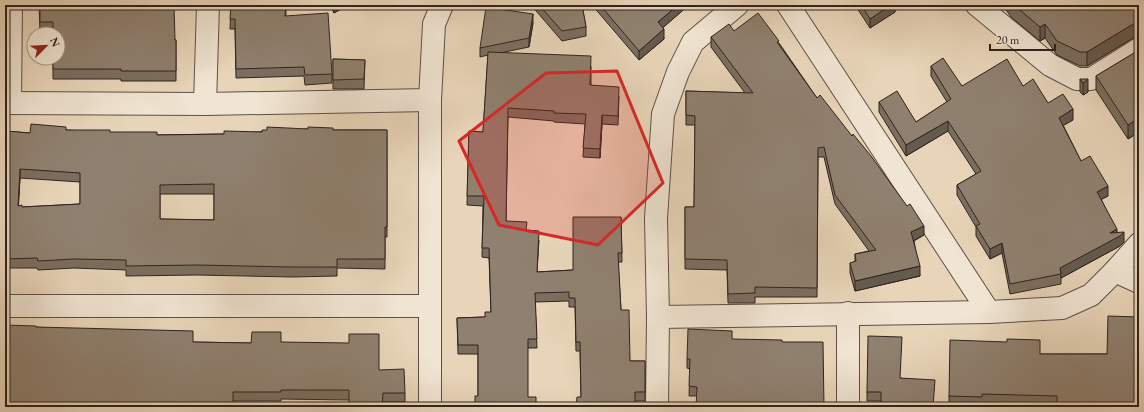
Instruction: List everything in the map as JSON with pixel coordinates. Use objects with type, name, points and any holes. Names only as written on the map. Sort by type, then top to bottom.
[{"type":"street","points":[[11,5],[8,103],[205,104],[430,100]]},
{"type":"street","points":[[205,104],[208,5]]},
{"type":"street","points":[[430,407],[430,100],[434,24],[442,5]]},
{"type":"street","points":[[657,407],[658,317],[656,218],[663,114],[678,72],[693,42],[737,5]]},
{"type":"street","points":[[788,5],[989,312]]},
{"type":"street","points":[[977,5],[1050,65],[1077,78],[1091,79],[1139,49]]},
{"type":"street","points":[[658,317],[989,312],[1062,308],[1091,295],[1139,244]]},
{"type":"street","points":[[1115,271],[1139,282]]},
{"type":"street","points":[[5,306],[430,306]]},
{"type":"street","points":[[848,313],[848,407]]},
{"type":"highlighted area","points":[[617,71],[663,183],[598,245],[499,225],[459,141],[546,73]]},
{"type":"building","points":[[40,5],[174,5],[176,71],[53,69],[53,66],[66,66],[66,26],[53,26],[53,22],[40,22]]},
{"type":"building","points":[[231,5],[286,5],[285,16],[328,13],[332,74],[305,75],[304,67],[236,69],[235,19],[230,19]]},
{"type":"building","points":[[539,5],[582,5],[586,27],[562,31]]},
{"type":"building","points":[[600,5],[678,5],[658,22],[664,29],[639,51]]},
{"type":"building","points":[[861,5],[891,5],[870,19]]},
{"type":"building","points":[[1014,5],[1139,5],[1139,23],[1133,24],[1087,52],[1080,52],[1057,41],[1045,24],[1040,27]]},
{"type":"building","points":[[486,7],[533,14],[529,38],[480,48]]},
{"type":"building","points":[[758,13],[779,41],[777,42],[817,98],[820,95],[852,136],[853,134],[871,156],[907,206],[910,204],[924,226],[911,232],[920,266],[855,281],[850,263],[856,261],[855,254],[876,250],[835,195],[824,147],[818,148],[817,288],[755,287],[755,293],[728,294],[727,260],[685,259],[685,207],[694,207],[695,116],[686,115],[686,91],[753,93],[711,37],[729,24],[734,31]]},
{"type":"building","points":[[1139,50],[1139,118],[1128,125],[1096,76]]},
{"type":"building","points":[[488,52],[591,56],[590,85],[619,87],[618,116],[602,115],[600,149],[583,148],[586,114],[554,113],[554,111],[508,108],[506,221],[527,222],[526,230],[539,231],[537,272],[573,270],[573,217],[621,217],[622,253],[618,253],[621,310],[629,310],[630,361],[645,361],[645,392],[635,392],[635,407],[576,407],[577,397],[581,397],[580,342],[576,342],[575,298],[569,298],[569,292],[535,293],[537,339],[528,339],[528,397],[536,397],[536,407],[475,407],[475,396],[478,396],[478,345],[458,345],[457,318],[485,317],[485,312],[491,312],[489,248],[482,248],[484,196],[467,196],[469,131],[483,132]]},
{"type":"building","points":[[943,58],[962,86],[1007,59],[1023,86],[1033,79],[1048,103],[1063,94],[1073,109],[1059,118],[1081,161],[1090,156],[1108,186],[1097,192],[1117,229],[1110,233],[1124,232],[1120,236],[1060,268],[1061,274],[1010,284],[1002,243],[990,249],[976,226],[980,224],[957,185],[981,171],[948,121],[906,145],[879,102],[897,91],[916,122],[951,99],[931,66]]},
{"type":"building","points":[[333,59],[365,60],[364,79],[333,80]]},
{"type":"building","points":[[1080,79],[1088,79],[1083,83]]},
{"type":"building","points":[[31,124],[66,127],[66,130],[157,132],[157,135],[224,134],[224,131],[262,132],[262,130],[267,130],[267,127],[308,129],[308,127],[333,128],[333,130],[387,130],[387,227],[385,227],[385,259],[337,259],[337,267],[292,267],[197,265],[126,266],[126,260],[74,259],[38,261],[37,258],[5,259],[5,131],[30,133]],"holes":[[[20,169],[80,173],[80,204],[18,206]],[[214,184],[214,220],[160,219],[160,185]]]},
{"type":"building","points":[[1108,316],[1139,317],[1139,404],[1120,403],[1120,407],[1057,407],[1057,396],[982,394],[982,397],[949,396],[950,340],[1007,342],[1007,339],[1040,340],[1040,354],[1107,354]]},
{"type":"building","points":[[5,325],[193,331],[193,342],[251,343],[252,332],[281,332],[281,342],[349,343],[349,334],[379,334],[379,370],[404,369],[405,393],[383,393],[382,407],[349,407],[349,390],[281,390],[281,392],[233,392],[233,407],[5,407]]},
{"type":"building","points":[[688,329],[732,331],[732,339],[782,340],[782,342],[823,342],[824,407],[696,407],[697,387],[689,386],[690,359],[687,359]]},
{"type":"building","points":[[868,336],[902,337],[900,378],[935,380],[933,407],[881,407],[881,392],[867,392]]}]
